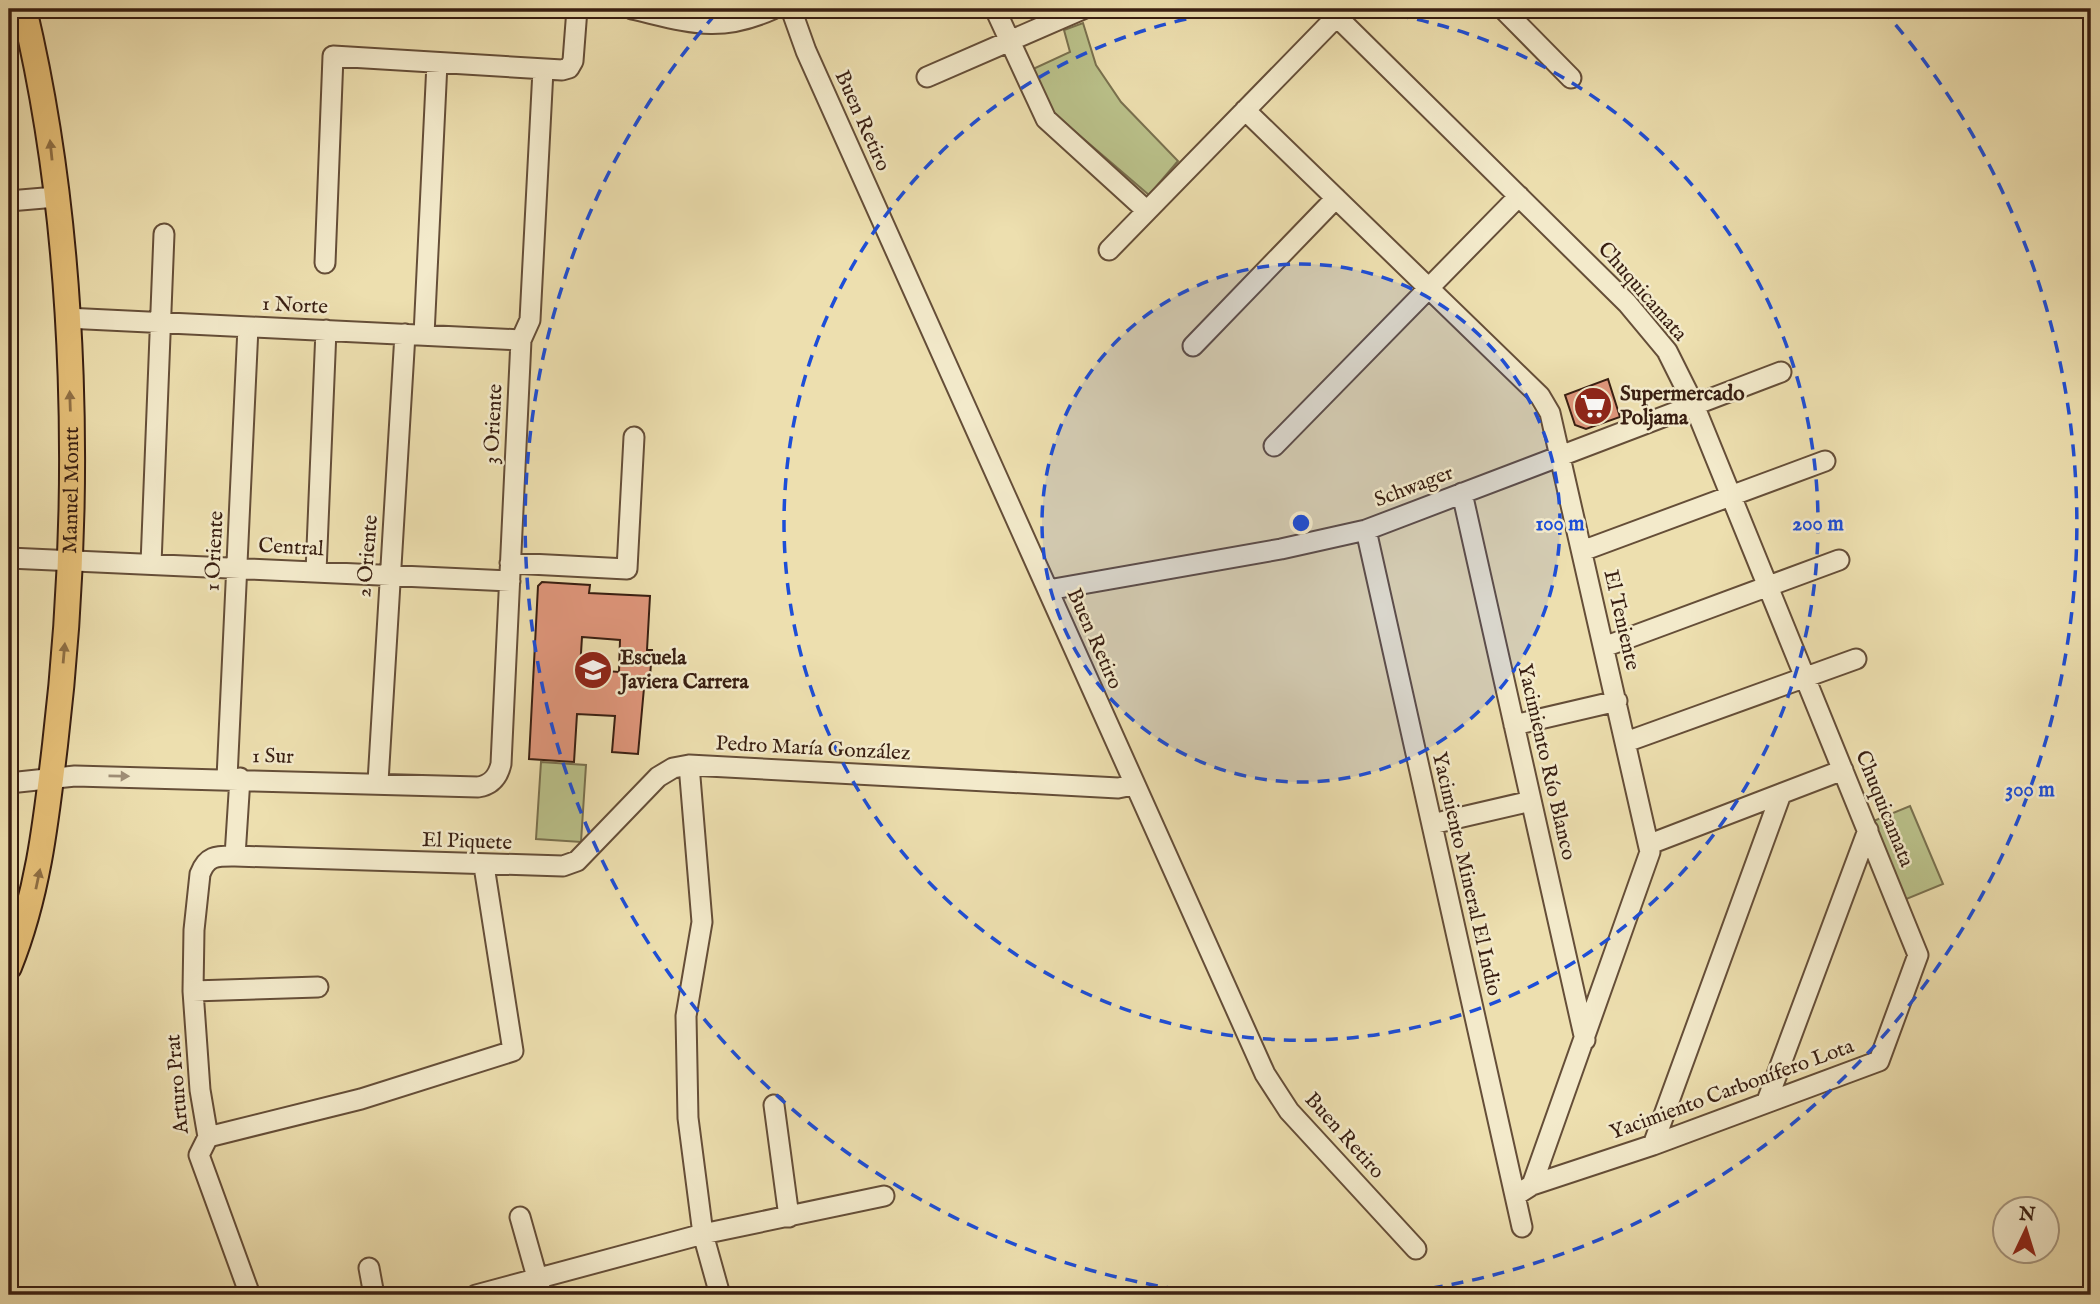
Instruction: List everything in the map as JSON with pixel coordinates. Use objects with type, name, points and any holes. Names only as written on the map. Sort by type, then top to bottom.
[{"type":"main road","name":"Manuel Montt","points":[[9,967],[35,890],[51,779],[70,561],[71,438],[66,318],[56,197],[41,84],[24,9]]},
{"type":"street","points":[[325,263],[333,56],[543,69],[569,68],[573,61],[578,9]]},
{"type":"street","points":[[632,9],[693,23],[719,24],[741,22],[773,9]]},
{"type":"street","name":"Buen Retiro","points":[[791,9],[806,51],[1240,1022],[1277,1094],[1304,1129],[1416,1249]]},
{"type":"street","points":[[995,9],[1046,118],[1147,211]]},
{"type":"street","points":[[928,77],[1083,9]]},
{"type":"street","points":[[1503,9],[1571,78]]},
{"type":"street","points":[[1109,250],[1245,110],[1336,11]]},
{"type":"street","name":"Chuquicamata","points":[[1336,11],[1616,292],[1667,351],[1694,405],[1919,955]]},
{"type":"street","points":[[424,335],[437,63]]},
{"type":"street","name":"3 Oriente","points":[[493,781],[501,764],[521,340],[530,320],[543,69]]},
{"type":"street","name":"El Teniente","points":[[1245,110],[1540,396],[1550,413],[1650,844],[1646,872],[1532,1185]]},
{"type":"street","points":[[1274,446],[1519,196]]},
{"type":"street","points":[[9,201],[56,197]]},
{"type":"street","points":[[1193,346],[1336,198]]},
{"type":"street","points":[[151,565],[164,234]]},
{"type":"street","name":"1 Norte","points":[[66,318],[521,340]]},
{"type":"street","name":"1 Oriente","points":[[235,856],[233,778],[237,568],[248,327]]},
{"type":"street","points":[[316,572],[326,330]]},
{"type":"street","name":"2 Oriente","points":[[378,782],[404,334]]},
{"type":"street","name":"Schwager","points":[[1048,590],[1293,547],[1366,530],[1781,372]]},
{"type":"street","name":"Central","points":[[9,558],[388,575],[627,569],[634,436]]},
{"type":"street","points":[[1582,551],[1825,461]]},
{"type":"street","name":"Yacimiento Río Blanco","points":[[1462,493],[1585,1041]]},
{"type":"street","name":"Yacimiento Mineral El Indio","points":[[1366,530],[1522,1227]]},
{"type":"street","points":[[1604,646],[1839,560]]},
{"type":"street","points":[[1626,742],[1856,659]]},
{"type":"street","points":[[1514,724],[1617,701]]},
{"type":"street","name":"Pedro María González","points":[[720,1295],[703,1234],[690,1139],[686,1016],[702,922],[689,765],[1118,788],[1133,785]]},
{"type":"street","name":"El Piquete","points":[[206,861],[218,856],[235,856],[484,866],[571,864],[658,777],[673,768],[689,765]]},
{"type":"street","points":[[1650,844],[1843,770]]},
{"type":"street","name":"1 Sur","points":[[9,783],[75,776],[233,778],[478,787],[493,781]]},
{"type":"street","points":[[1653,1145],[1781,794]]},
{"type":"street","points":[[1432,824],[1531,801]]},
{"type":"street","points":[[1767,1101],[1868,830]]},
{"type":"street","name":"Arturo Prat","points":[[206,861],[200,874],[195,910],[193,991],[200,1090],[208,1138],[199,1155],[250,1295]]},
{"type":"street","points":[[208,1138],[361,1099],[513,1051],[484,866]]},
{"type":"street","name":"Yacimiento Carbonífero Lota","points":[[1532,1185],[1653,1145],[1879,1061],[1919,955]]},
{"type":"street","points":[[193,991],[318,987]]},
{"type":"street","points":[[774,1105],[789,1217]]},
{"type":"street","points":[[1515,1196],[1532,1185]]},
{"type":"street","points":[[476,1295],[540,1287],[703,1234],[884,1196]]},
{"type":"street","points":[[520,1217],[540,1287]]},
{"type":"street","points":[[369,1268],[374,1295]]},
{"type":"green space","points":[[1083,23],[1096,65],[1121,102],[1178,161],[1149,195],[1051,111],[1033,69],[1070,52],[1064,30]]},
{"type":"green space","points":[[541,762],[586,765],[581,842],[536,839]]},
{"type":"green space","points":[[1910,806],[1943,884],[1904,900],[1871,822]]},
{"type":"building","name":"Supermercado Poljama","points":[[1608,379],[1620,417],[1586,429],[1575,425],[1565,395]]},
{"type":"building","points":[[542,582],[590,585],[589,593],[650,596],[647,650],[652,650],[650,677],[645,677],[638,754],[612,752],[615,716],[577,714],[574,762],[529,759],[538,586]],"holes":[[[582,637],[620,640],[619,672],[580,669]]]},
{"type":"place","name":"Supermercado Poljama","points":[[1593,406]]},
{"type":"place","name":"Escuela Javiera Carrera","points":[[593,670]]}]
